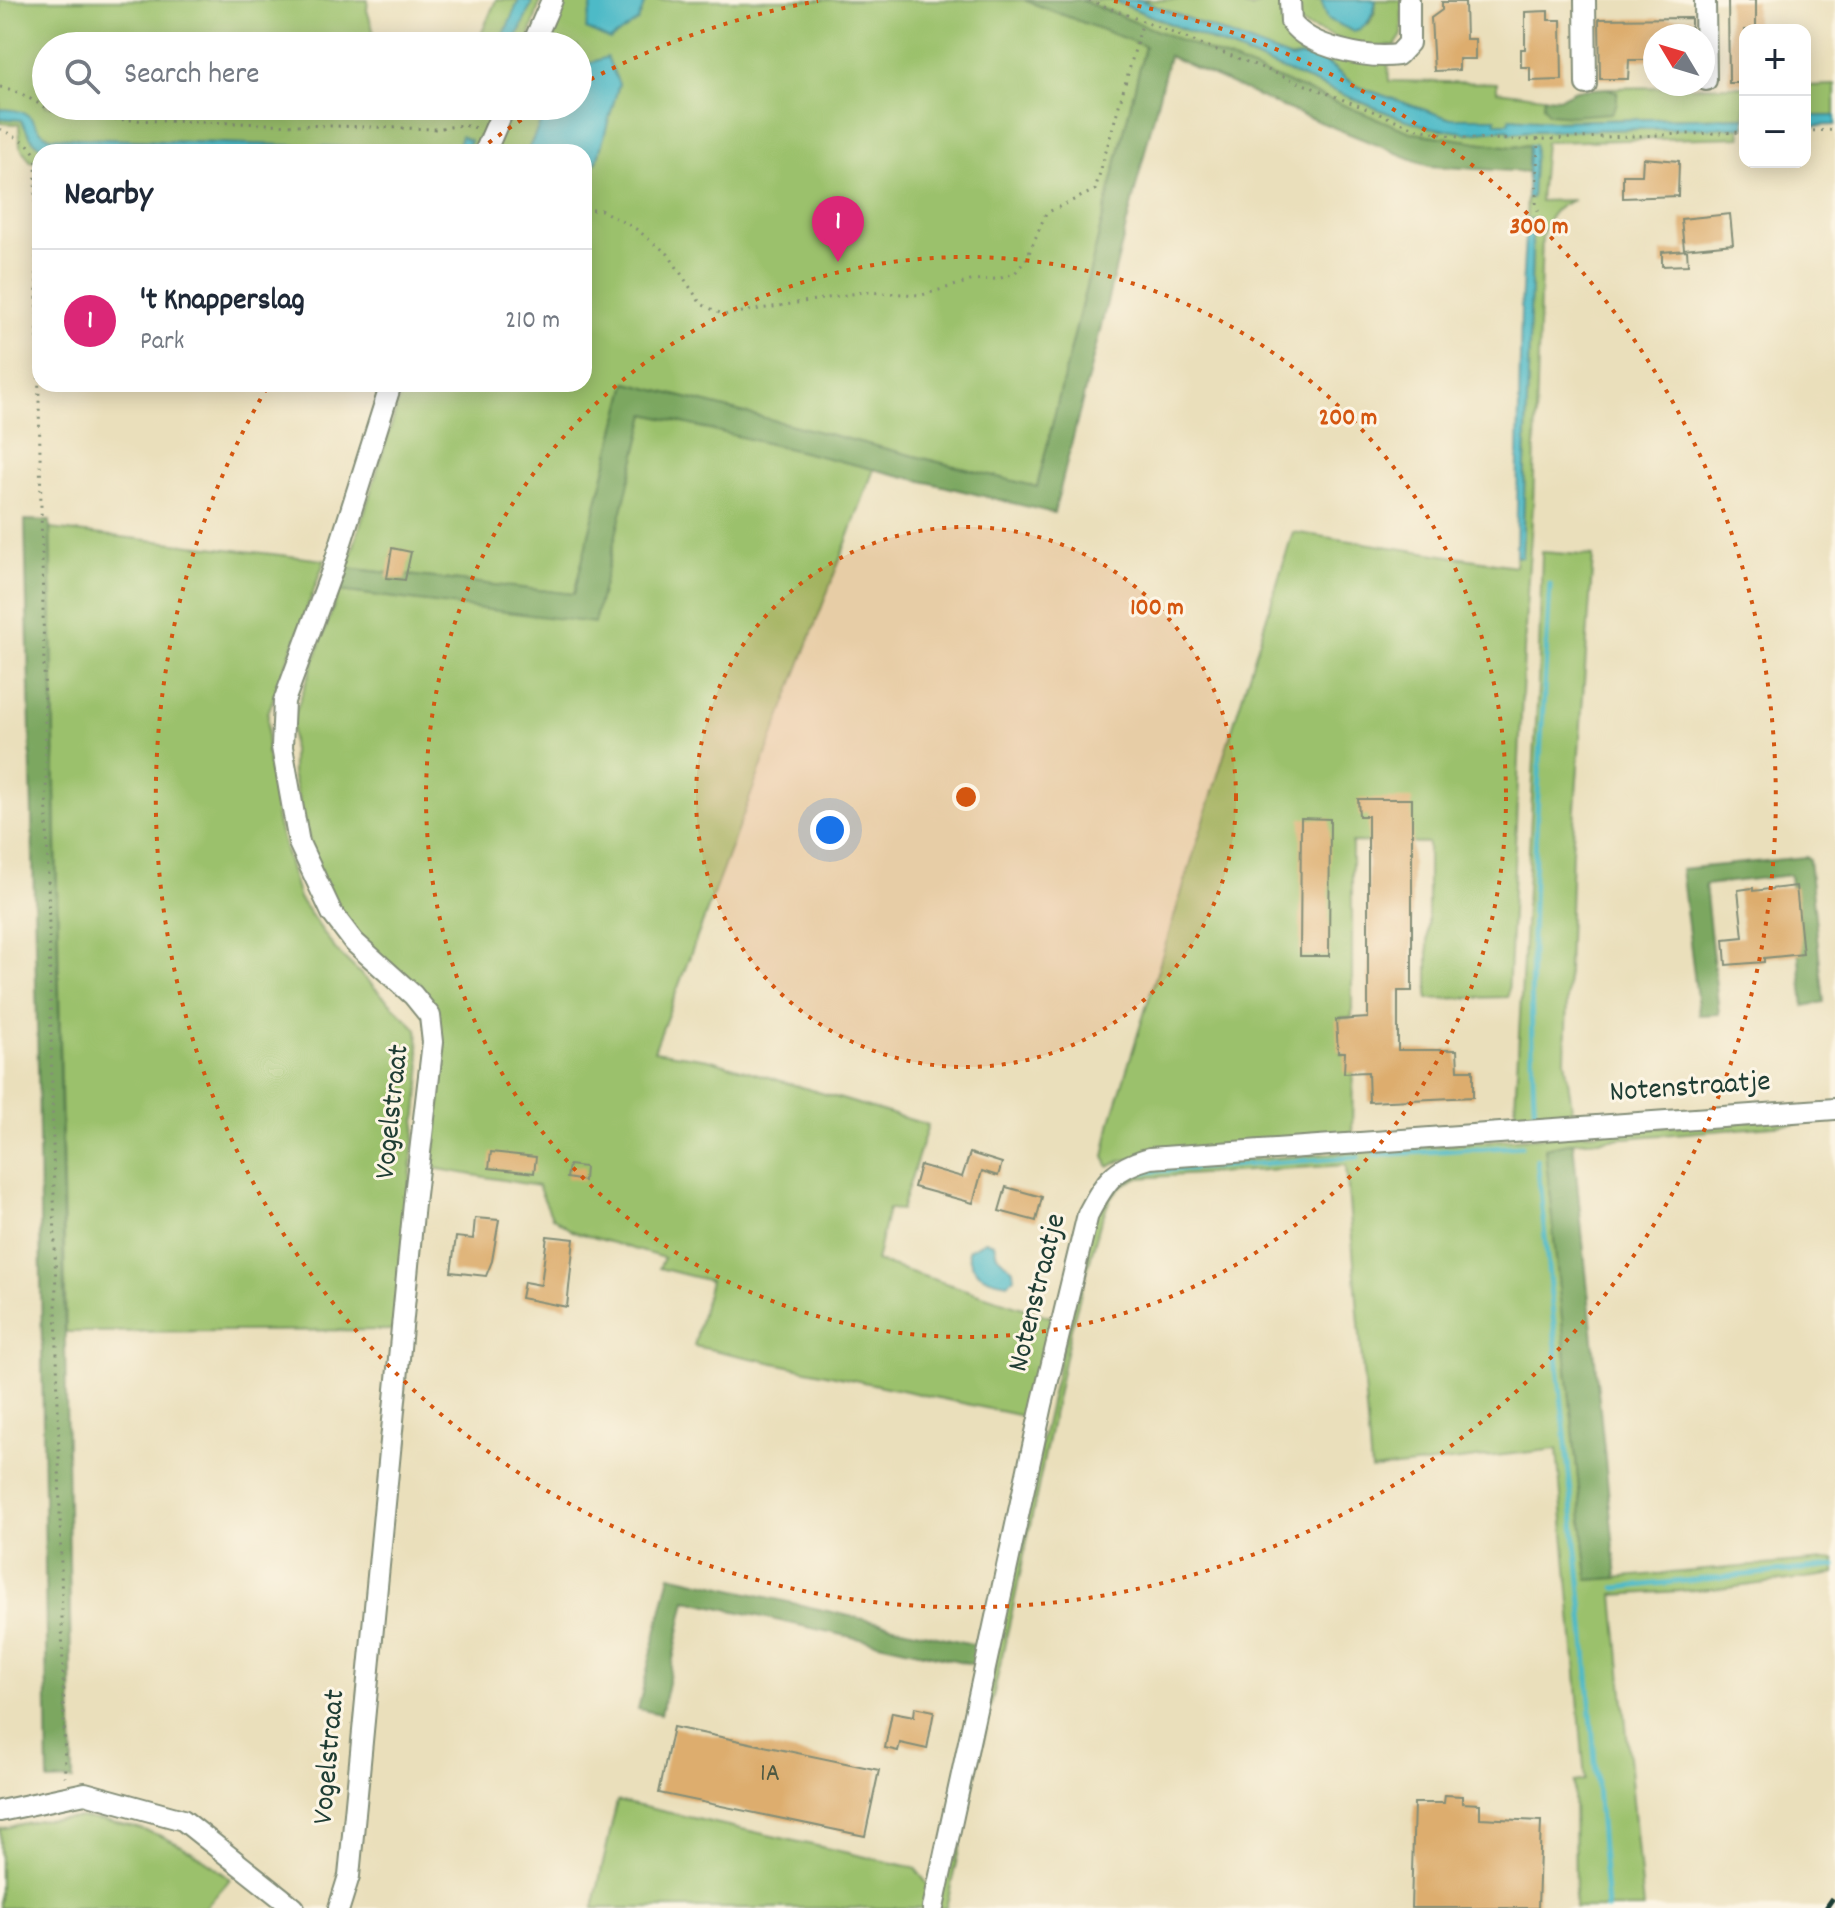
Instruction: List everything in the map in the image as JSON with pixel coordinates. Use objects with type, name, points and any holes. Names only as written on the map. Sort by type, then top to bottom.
[{"type":"street","points":[[538,32],[552,0]]},
{"type":"street","points":[[1290,0],[1291,22],[1300,31],[1336,48],[1384,57],[1398,55],[1409,43],[1409,0]]},
{"type":"street","points":[[1585,0],[1586,84]]},
{"type":"street","points":[[1705,0],[1705,24]]},
{"type":"street","points":[[489,143],[499,120]]},
{"type":"street","name":"Vogelstraat","points":[[339,1908],[349,1876],[412,1219],[433,1042],[430,1016],[413,995],[354,942],[332,913],[299,843],[282,747],[284,701],[332,571],[388,392]]},
{"type":"street","name":"Notenstraatje","points":[[933,1908],[1045,1390],[1088,1214],[1113,1174],[1127,1164],[1150,1158],[1835,1109]]},
{"type":"street","points":[[0,1811],[85,1793],[183,1820],[294,1908]]},
{"type":"path","points":[[1089,0],[1418,129],[1463,138],[1739,132]]},
{"type":"path","points":[[592,210],[601,210],[636,229],[668,254],[701,304],[724,315],[864,292],[922,295],[974,280],[1015,273],[1027,258],[1046,213],[1095,190],[1143,21]]},
{"type":"path","points":[[0,87],[12,89],[32,100]]},
{"type":"path","points":[[132,120],[435,129],[463,125],[489,143]]},
{"type":"path","points":[[0,129],[26,142],[32,148]]},
{"type":"path","points":[[1811,131],[1835,130]]},
{"type":"path","points":[[1538,138],[1536,205],[1547,235]]},
{"type":"path","points":[[39,392],[65,1796]]},
{"type":"green space","points":[[0,0],[368,0],[367,10],[374,32],[32,32],[32,120],[495,120],[484,144],[32,144],[31,162],[20,146],[19,124],[0,123]]},
{"type":"green space","points":[[496,0],[540,2],[531,32],[482,32]]},
{"type":"green space","points":[[556,0],[1024,0],[1145,46],[1037,487],[627,383],[574,594],[347,568],[402,392],[592,392],[592,144],[493,144],[504,120],[592,120],[592,32],[542,32]]},
{"type":"green space","points":[[1024,0],[1080,0],[1413,133],[1512,147],[1529,145],[1528,172],[1429,166],[1273,103],[1169,56],[1054,513],[646,414],[594,623],[339,591],[347,568],[574,594],[627,383],[1037,487],[1145,46]]},
{"type":"green space","points":[[1080,0],[1112,0],[1398,117],[1509,129],[1510,133],[1739,127],[1739,137],[1545,142],[1540,201],[1574,200],[1552,214],[1542,238],[1533,505],[1508,997],[1428,999],[1428,843],[1352,842],[1352,1017],[1341,1018],[1341,1054],[1353,1055],[1352,1142],[1122,1160],[1109,1167],[1104,1157],[1111,1121],[1293,532],[1515,566],[1516,556],[1522,557],[1532,251],[1532,219],[1526,219],[1527,198],[1532,198],[1531,145],[1512,147],[1413,133]]},
{"type":"green space","points":[[1140,0],[1225,0],[1251,8],[1268,0],[1283,0],[1285,26],[1294,38],[1388,61],[1389,81],[1497,83],[1497,91],[1544,97],[1543,105],[1617,93],[1608,88],[1643,87],[1643,96],[1715,96],[1715,86],[1739,86],[1739,117],[1552,121],[1510,118],[1510,123],[1496,123],[1496,119],[1448,118],[1359,87],[1321,59],[1303,56],[1291,59]]},
{"type":"green space","points":[[1296,0],[1326,0],[1368,25],[1374,15],[1376,2],[1373,0],[1402,0],[1402,35],[1395,46],[1363,48],[1300,24]]},
{"type":"green space","points":[[1835,85],[1835,116],[1811,116],[1811,86]]},
{"type":"green space","points":[[1607,88],[1617,92],[1617,103],[1611,113],[1548,114],[1543,105],[1544,97],[1560,98],[1576,90]]},
{"type":"green space","points":[[646,414],[874,469],[654,1051],[708,1059],[928,1125],[901,1210],[888,1209],[876,1261],[1054,1318],[1032,1418],[694,1346],[710,1281],[659,1268],[664,1258],[572,1231],[552,1217],[538,1186],[432,1168],[444,1063],[438,1022],[338,913],[314,859],[292,774],[292,722],[339,591],[594,622]]},
{"type":"green space","points":[[25,520],[50,521],[73,1780],[48,1781],[38,1067]]},
{"type":"green space","points":[[50,529],[325,560],[268,713],[267,751],[277,821],[299,898],[336,950],[417,1029],[421,1073],[395,1330],[66,1332]]},
{"type":"green space","points":[[1542,552],[1593,556],[1572,851],[1565,1059],[1574,1122],[1516,1125],[1538,687]]},
{"type":"green space","points":[[1806,857],[1809,860],[1824,1002],[1804,1006],[1790,875],[1705,885],[1719,1014],[1699,1015],[1681,869]]},
{"type":"green space","points":[[1835,1114],[1835,1121],[1573,1142],[1545,1148],[1588,1580],[1835,1559],[1835,1574],[1728,1588],[1614,1595],[1643,1908],[1575,1908],[1574,1782],[1585,1780],[1557,1449],[1371,1470],[1346,1165],[1136,1178],[1121,1186],[1110,1199],[1071,1328],[946,1908],[937,1908],[1090,1224],[1113,1184],[1141,1168]]},
{"type":"green space","points":[[1573,1142],[1617,1578],[1588,1580],[1545,1148]]},
{"type":"green space","points":[[670,1575],[981,1646],[977,1665],[686,1600],[661,1714],[638,1709]]},
{"type":"green space","points":[[617,1801],[915,1868],[929,1886],[924,1908],[593,1908]]},
{"type":"green space","points":[[81,1818],[123,1824],[160,1836],[213,1865],[230,1879],[205,1908],[0,1908],[0,1829],[38,1820]]},
{"type":"water","points":[[519,0],[530,0],[532,3],[519,32],[505,32]]},
{"type":"water","points":[[593,0],[646,0],[638,21],[610,40],[586,29]]},
{"type":"water","points":[[1112,0],[1140,0],[1291,59],[1312,57],[1321,60],[1359,87],[1448,118],[1496,118],[1496,123],[1509,123],[1510,118],[1552,121],[1739,117],[1739,127],[1509,133],[1509,129],[1468,133],[1429,127]]},
{"type":"water","points":[[1321,0],[1376,0],[1370,19],[1354,32],[1328,19]]},
{"type":"water","points":[[607,57],[619,84],[597,161],[592,167],[592,144],[531,144],[542,120],[592,120],[592,62]]},
{"type":"water","points":[[0,109],[23,112],[50,137],[250,144],[38,144],[21,120],[0,118]]},
{"type":"water","points":[[1811,116],[1835,116],[1835,125],[1811,126]]},
{"type":"water","points":[[461,136],[471,141],[469,144],[458,144]]},
{"type":"water","points":[[1529,145],[1535,145],[1532,198],[1527,198]]},
{"type":"water","points":[[1526,219],[1532,219],[1532,251],[1522,557],[1516,556]]},
{"type":"water","points":[[985,1241],[994,1244],[997,1255],[1013,1270],[1014,1278],[1008,1283],[992,1280],[975,1270],[968,1250]]},
{"type":"building","points":[[1728,0],[1756,0],[1756,24],[1739,24],[1739,83],[1729,83]]},
{"type":"building","points":[[1442,2],[1465,2],[1466,39],[1475,39],[1475,59],[1459,59],[1459,70],[1434,71],[1431,18],[1442,10]]},
{"type":"building","points":[[1548,11],[1548,20],[1561,20],[1562,80],[1530,81],[1530,67],[1521,67],[1521,49],[1525,49],[1525,12]]},
{"type":"building","points":[[1691,18],[1691,24],[1643,24],[1643,60],[1629,60],[1628,79],[1600,79],[1599,19]]},
{"type":"building","points":[[1643,158],[1679,161],[1678,196],[1623,198],[1623,175],[1642,175]]},
{"type":"building","points":[[1730,214],[1733,244],[1684,249],[1681,219]]},
{"type":"building","points":[[1687,250],[1688,265],[1662,266],[1662,252]]},
{"type":"building","points":[[392,548],[411,552],[405,580],[387,578]]},
{"type":"building","points":[[1358,799],[1412,799],[1412,991],[1398,991],[1398,1050],[1457,1050],[1458,1070],[1473,1070],[1473,1097],[1369,1102],[1368,1072],[1344,1073],[1345,1052],[1338,1052],[1336,1020],[1368,1018],[1368,816],[1359,816]]},
{"type":"building","points":[[1301,818],[1330,819],[1329,956],[1300,956]]},
{"type":"building","points":[[1796,886],[1803,954],[1764,958],[1764,962],[1726,965],[1724,939],[1743,937],[1738,890]]},
{"type":"building","points":[[491,1152],[536,1157],[534,1173],[489,1168]]},
{"type":"building","points":[[970,1153],[1002,1163],[998,1176],[982,1171],[973,1203],[914,1187],[920,1165],[962,1177]]},
{"type":"building","points":[[569,1165],[585,1167],[584,1181],[567,1178]]},
{"type":"building","points":[[1006,1187],[1042,1197],[1036,1221],[999,1211]]},
{"type":"building","points":[[475,1218],[499,1220],[492,1261],[486,1276],[451,1272],[456,1237],[473,1239]]},
{"type":"building","points":[[547,1236],[574,1239],[567,1307],[521,1298],[524,1282],[541,1285]]},
{"type":"building","points":[[915,1707],[934,1711],[927,1749],[900,1743],[898,1751],[885,1748],[892,1712],[914,1716]]},
{"type":"building","points":[[673,1727],[879,1770],[865,1836],[659,1793]]},
{"type":"building","points":[[1445,1795],[1462,1796],[1462,1803],[1480,1804],[1480,1818],[1541,1821],[1538,1908],[1411,1908],[1414,1803],[1444,1803]]},
{"type":"waterway","points":[[1535,1119],[1531,985],[1538,785],[1550,584]]},
{"type":"waterway","points":[[1375,1155],[1522,1146]]},
{"type":"waterway","points":[[1141,1172],[1358,1157]]},
{"type":"waterway","points":[[1537,1159],[1581,1591],[1607,1908]]},
{"type":"waterway","points":[[1615,1588],[1835,1566]]},
{"type":"railway","points":[[1826,1908],[1835,1895]]},
{"type":"place","name":"'t Knapperslag","points":[[838,262]]}]
